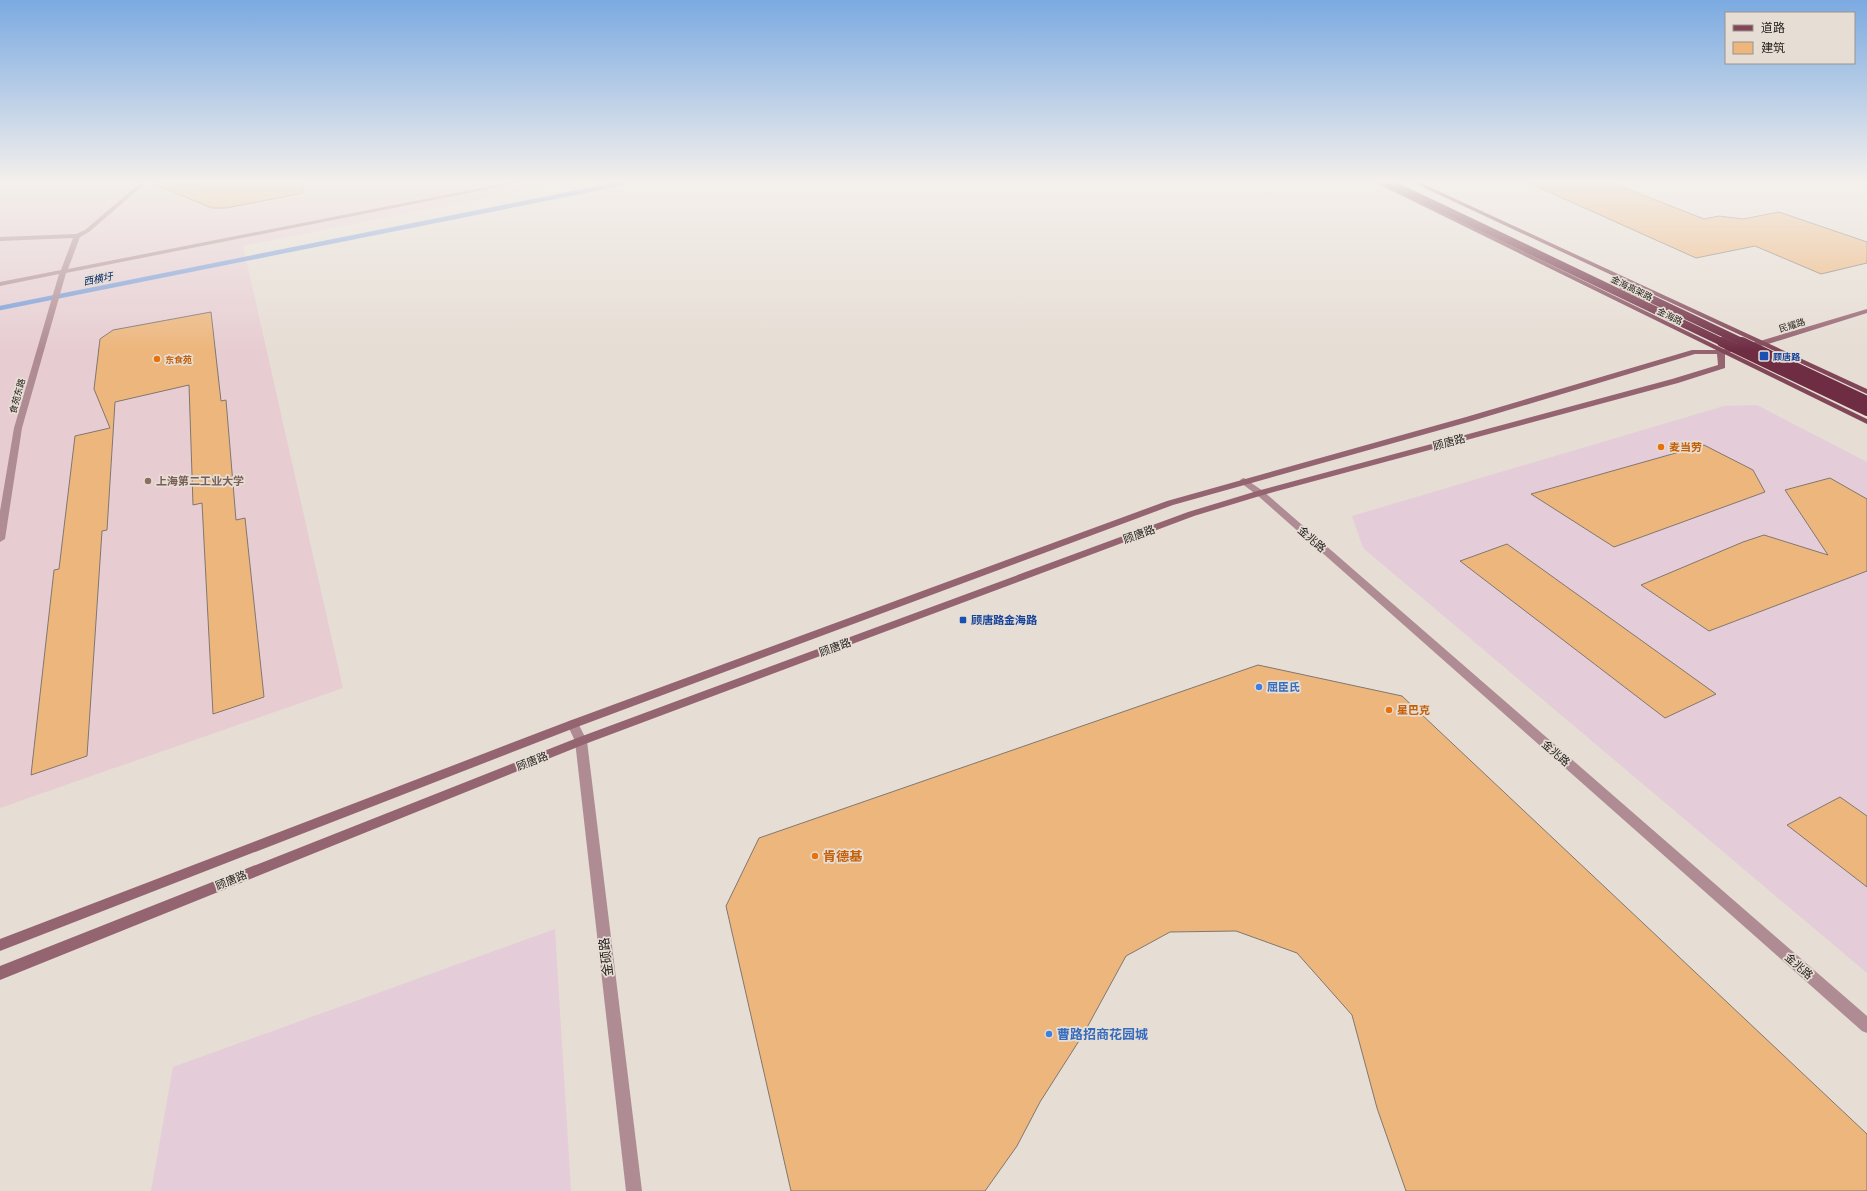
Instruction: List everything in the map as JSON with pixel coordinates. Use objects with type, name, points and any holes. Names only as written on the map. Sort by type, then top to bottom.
[{"type":"highway","name":"金海高架路","points":[[1506,239],[1867,411]]},
{"type":"highway","name":"金海高架路","points":[[1524,239],[1867,401]]},
{"type":"main road","name":"金海路","points":[[1491,239],[1867,422]]},
{"type":"main road","name":"金海路","points":[[1536,239],[1867,392]]},
{"type":"main road","name":"民耀路","points":[[1721,352],[1762,343],[1867,311]]},
{"type":"main road","name":"顾唐路","points":[[0,945],[573,724],[1155,508],[1244,481],[1469,418],[1695,352],[1721,352],[1722,366],[1675,381],[1260,493],[1191,514],[581,741],[0,973]]},
{"type":"street","points":[[0,239],[11,239]]},
{"type":"street","name":"食苑东路","points":[[0,538],[18,428],[59,284],[66,271],[76,239]]},
{"type":"street","points":[[0,284],[232,239]]},
{"type":"street","name":"金兆路","points":[[1244,481],[1260,493],[1867,1026]]},
{"type":"street","name":"金硕路","points":[[573,724],[581,741],[634,1191]]},
{"type":"shaded area","name":"上海第二工业大学","points":[[0,239],[280,239],[243,246],[343,688],[0,808]]},
{"type":"shaded area","points":[[1757,405],[1867,462],[1867,973],[1363,548],[1352,516],[1724,406]]},
{"type":"shaded area","points":[[555,929],[571,1191],[151,1191],[173,1067]]},
{"type":"building","points":[[1653,239],[1857,239],[1867,242],[1867,263],[1821,274],[1755,246],[1696,258]]},
{"type":"building","points":[[211,312],[221,401],[226,400],[236,520],[245,518],[264,697],[213,714],[202,503],[193,505],[189,385],[115,402],[107,530],[102,531],[87,756],[31,775],[54,570],[59,569],[75,436],[110,428],[94,389],[100,339],[113,330]]},
{"type":"building","points":[[1704,445],[1753,470],[1765,492],[1614,547],[1531,494]]},
{"type":"building","points":[[1830,478],[1867,499],[1867,571],[1709,631],[1641,585],[1743,542],[1764,535],[1828,555],[1785,490]]},
{"type":"building","points":[[1507,544],[1716,694],[1665,718],[1460,561]]},
{"type":"building","points":[[1258,665],[1402,696],[1867,1134],[1867,1191],[1406,1191],[1377,1108],[1352,1015],[1297,953],[1236,931],[1170,932],[1126,956],[1084,1033],[1040,1102],[1017,1146],[985,1191],[791,1191],[726,906],[759,838]]},
{"type":"building","points":[[1840,797],[1867,816],[1867,887],[1787,825]]},
{"type":"waterway","name":"西横圩","points":[[0,308],[347,239]]},
{"type":"place","name":"顾唐路","points":[[1764,356]]},
{"type":"place","name":"东食苑","points":[[157,359]]},
{"type":"place","name":"麦当劳","points":[[1661,447]]},
{"type":"place","name":"上海第二工业大学","points":[[148,481]]},
{"type":"place","name":"顾唐路金海路","points":[[963,620]]},
{"type":"place","name":"屈臣氏","points":[[1259,687]]},
{"type":"place","name":"星巴克","points":[[1389,710]]},
{"type":"place","name":"肯德基","points":[[815,856]]},
{"type":"place","name":"曹路招商花园城","points":[[1049,1034]]}]
